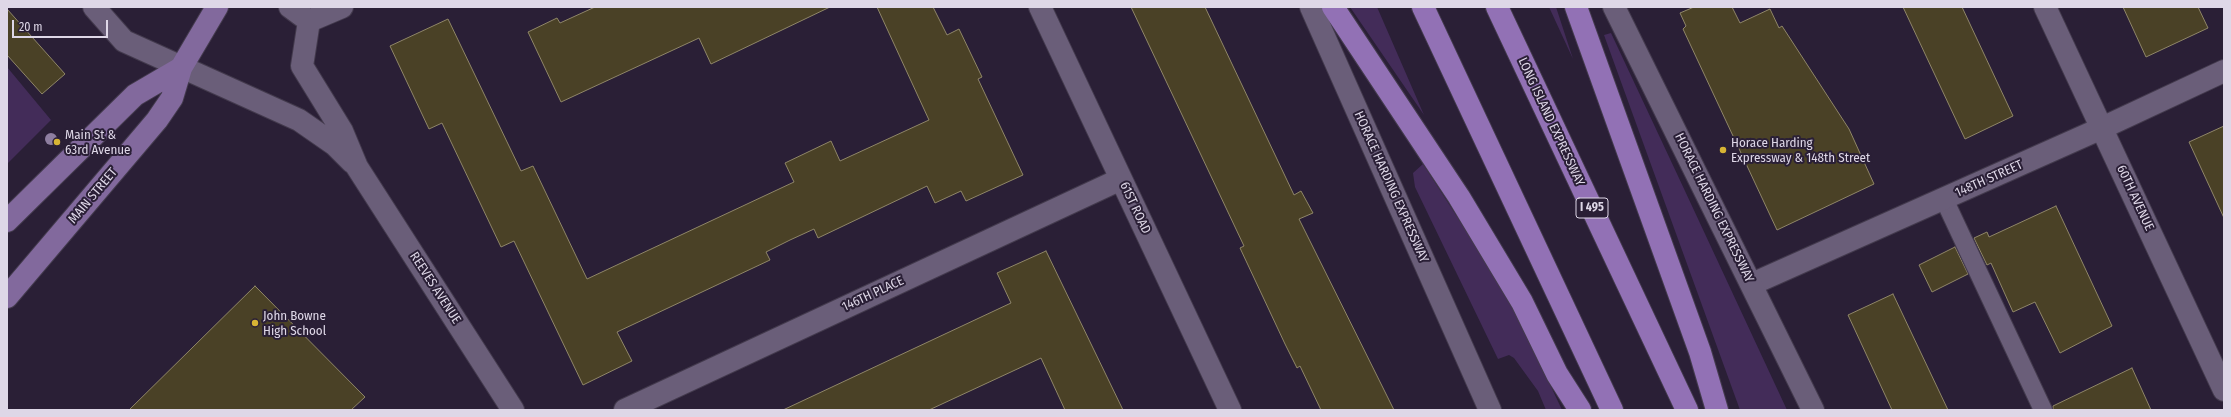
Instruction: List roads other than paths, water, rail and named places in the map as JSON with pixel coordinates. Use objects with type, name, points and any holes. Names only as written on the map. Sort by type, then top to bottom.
[{"type":"highway","points":[[1333,7],[1459,197],[1522,302],[1557,374],[1580,410]]},
{"type":"highway","points":[[1423,7],[1612,410]]},
{"type":"highway","name":"LONG ISLAND EXPRESSWAY","points":[[1498,7],[1687,410]]},
{"type":"highway","points":[[1576,7],[1700,352],[1717,410]]},
{"type":"main road","name":"MAIN STREET","points":[[7,297],[157,120],[172,98],[181,68],[217,7]]},
{"type":"main road","name":"MAIN STREET","points":[[7,221],[135,94],[181,68]]},
{"type":"street","name":"REEVES AVENUE","points":[[94,7],[124,41],[299,120],[334,145],[356,167]]},
{"type":"street","points":[[290,7],[309,21],[342,7]]},
{"type":"street","name":"61ST ROAD","points":[[1040,7],[1230,410]]},
{"type":"street","name":"HORACE HARDING EXPRESSWAY","points":[[1311,7],[1490,410]]},
{"type":"street","name":"HORACE HARDING EXPRESSWAY","points":[[1614,7],[1813,410]]},
{"type":"street","name":"60TH AVENUE","points":[[2045,7],[2224,390]]},
{"type":"street","name":"REEVES AVENUE","points":[[309,21],[302,66],[342,131],[356,167],[513,410]]},
{"type":"street","name":"148TH STREET","points":[[1752,284],[2102,128],[2224,71]]},
{"type":"street","name":"146TH PLACE","points":[[625,410],[1121,178]]},
{"type":"lane","points":[[1944,199],[2043,410]]},
{"type":"place","name":"Main St & 63rd Avenue","points":[[57,142]]},
{"type":"place","name":"Horace Harding Expressway & 148th Street","points":[[1723,150]]},
{"type":"place","name":"John Bowne High School","points":[[255,323]]}]
